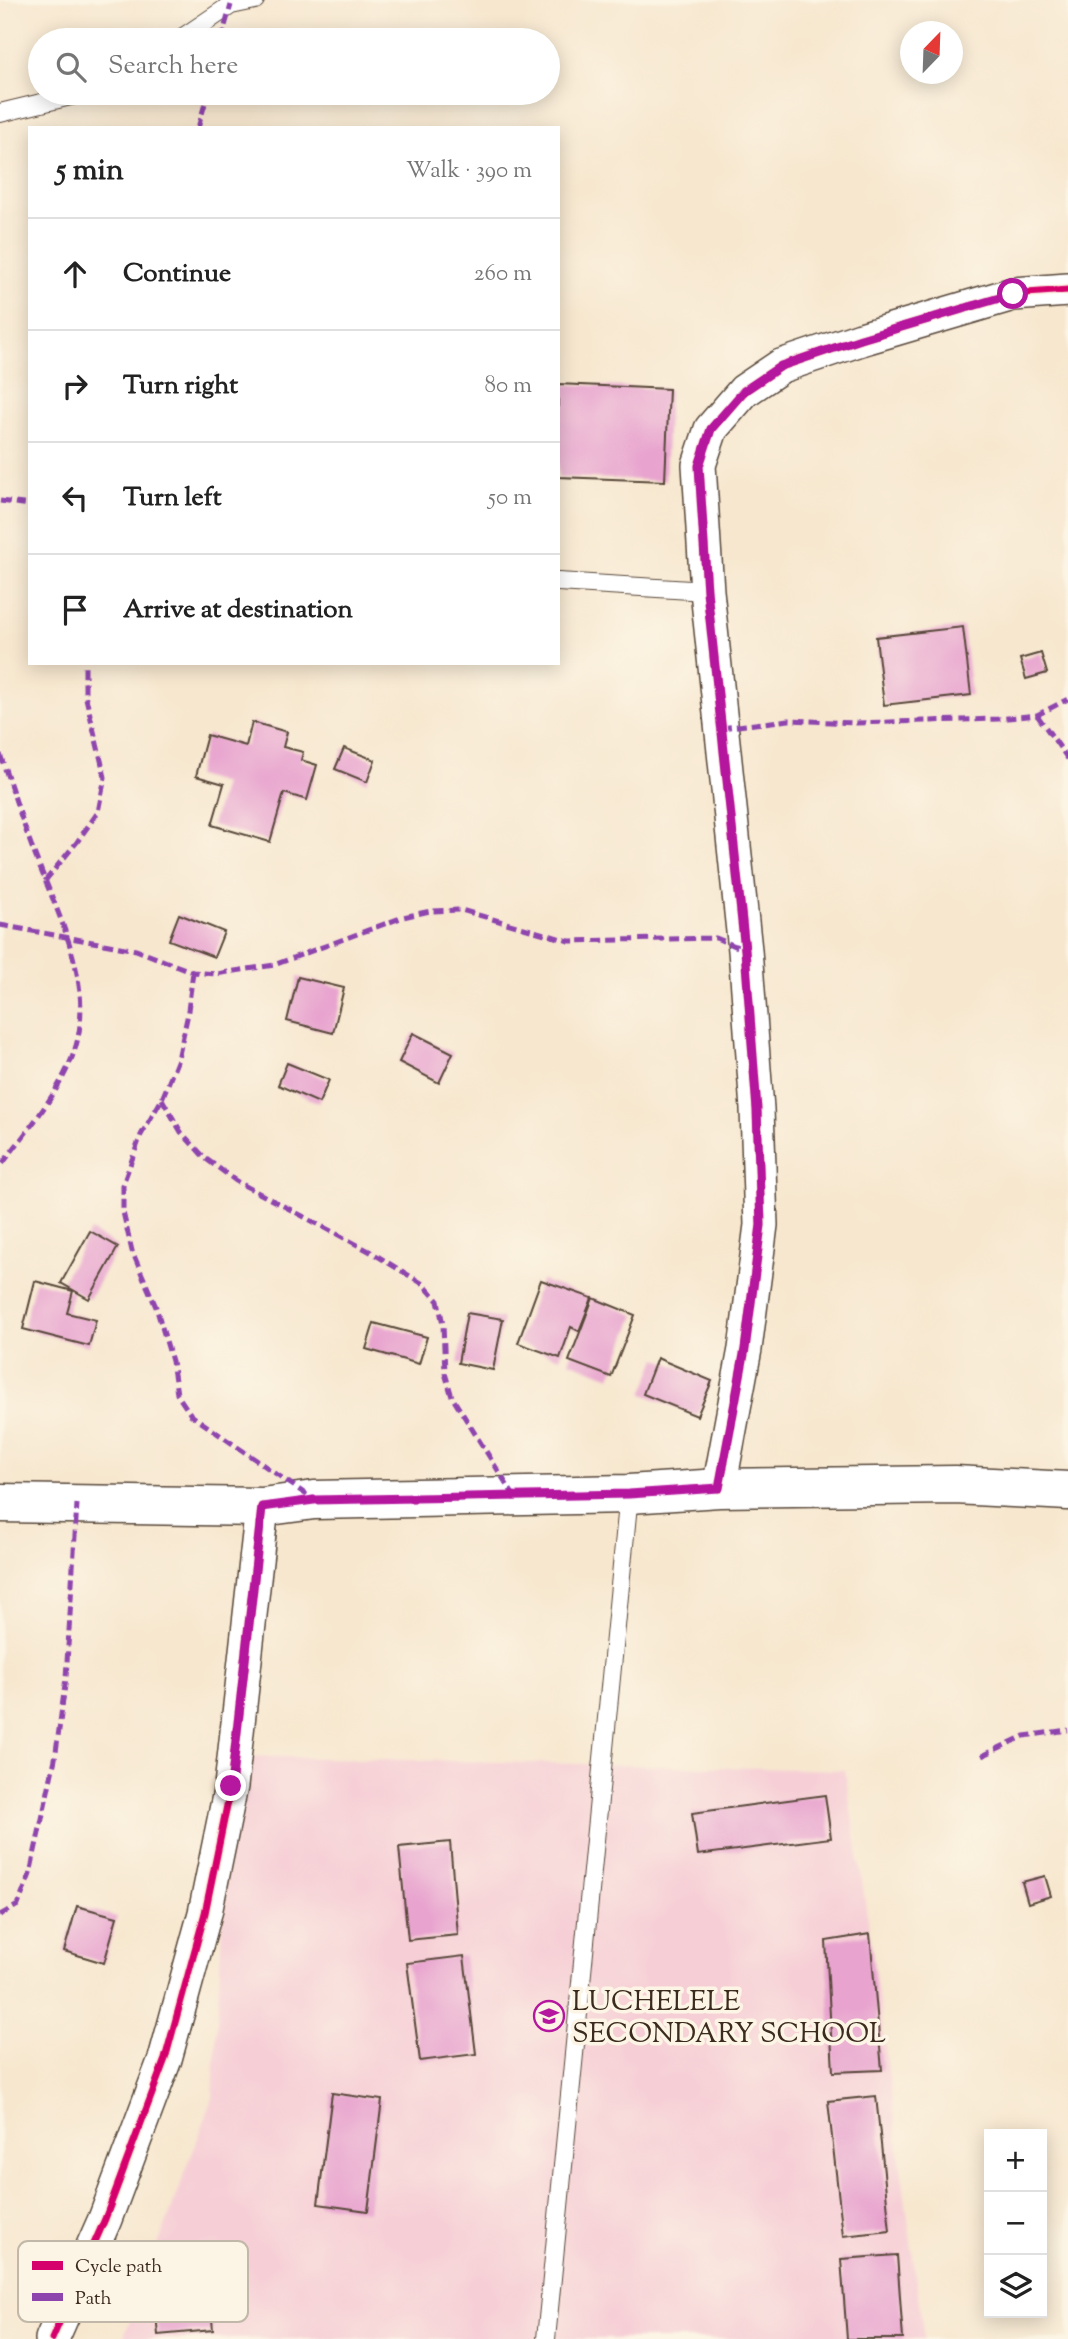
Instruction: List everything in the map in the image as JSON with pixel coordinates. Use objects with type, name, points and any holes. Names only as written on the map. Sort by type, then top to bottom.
[{"type":"main road","points":[[0,1503],[262,1507],[314,1500],[629,1494],[719,1488],[955,1485],[1068,1491]]},
{"type":"street","points":[[719,1488],[745,1349],[761,1225],[757,1110],[745,950],[707,591],[699,466],[711,429],[744,391],[781,366],[1013,294],[1068,290]]},
{"type":"street","points":[[95,2241],[165,2059],[205,1913],[231,1786],[262,1507]]},
{"type":"street","points":[[52,2339],[60,2322]]},
{"type":"lane","points":[[197,28],[232,5],[254,0]]},
{"type":"lane","points":[[0,113],[33,105]]},
{"type":"lane","points":[[560,582],[707,591]]},
{"type":"lane","points":[[546,2339],[629,1494]]},
{"type":"shaded area","name":"LUCHELELE SECONDARY SCHOOL","points":[[231,1756],[845,1770],[870,1934],[924,2339],[123,2339],[129,2322],[248,2322],[248,2241],[160,2241],[213,2098]]},
{"type":"building","points":[[560,384],[669,389],[665,481],[560,477]]},
{"type":"building","points":[[963,627],[971,695],[884,705],[876,637]]},
{"type":"building","points":[[1041,653],[1047,673],[1026,679],[1020,659]]},
{"type":"building","points":[[252,722],[287,732],[283,747],[303,752],[301,760],[317,765],[307,800],[284,793],[270,842],[212,825],[224,784],[196,776],[207,735],[246,746]]},
{"type":"building","points":[[344,748],[375,760],[367,782],[335,769]]},
{"type":"building","points":[[179,914],[224,932],[214,957],[169,940]]},
{"type":"building","points":[[298,977],[344,988],[333,1033],[287,1021]]},
{"type":"building","points":[[413,1033],[453,1053],[439,1083],[399,1062]]},
{"type":"building","points":[[287,1063],[329,1080],[319,1103],[278,1085]]},
{"type":"building","points":[[90,1231],[118,1247],[89,1299],[61,1283]]},
{"type":"building","points":[[541,1280],[592,1298],[579,1331],[571,1327],[560,1358],[518,1343]]},
{"type":"building","points":[[35,1281],[73,1291],[67,1313],[96,1320],[89,1346],[23,1329]]},
{"type":"building","points":[[593,1298],[635,1315],[611,1377],[569,1361]]},
{"type":"building","points":[[467,1313],[503,1319],[493,1370],[458,1363]]},
{"type":"building","points":[[374,1323],[427,1337],[419,1364],[366,1349]]},
{"type":"building","points":[[657,1358],[712,1381],[697,1416],[643,1394]]},
{"type":"building","points":[[825,1795],[831,1838],[698,1855],[692,1813]]},
{"type":"building","points":[[450,1842],[458,1935],[408,1940],[399,1847]]},
{"type":"building","points":[[1045,1876],[1051,1896],[1028,1903],[1022,1882]]},
{"type":"building","points":[[77,1906],[117,1917],[104,1963],[64,1951]]},
{"type":"building","points":[[870,1934],[882,2070],[833,2072],[826,1941]]},
{"type":"building","points":[[464,1956],[476,2054],[420,2061],[407,1963]]},
{"type":"building","points":[[332,2093],[382,2100],[368,2211],[318,2204]]},
{"type":"building","points":[[876,2096],[890,2231],[843,2236],[828,2101]]},
{"type":"building","points":[[897,2255],[903,2339],[847,2339],[841,2259]]},
{"type":"building","points":[[157,2322],[212,2322],[213,2330],[158,2335]]},
{"type":"marked path","points":[[224,28],[231,5]]},
{"type":"marked path","points":[[199,126],[205,105]]},
{"type":"marked path","points":[[0,501],[28,505]]},
{"type":"marked path","points":[[45,881],[98,812],[105,777],[85,694],[85,665]]},
{"type":"marked path","points":[[721,728],[789,720],[854,723],[998,719],[1037,715],[1068,699]]},
{"type":"marked path","points":[[1037,715],[1068,759]]},
{"type":"marked path","points":[[0,754],[63,925],[78,977],[81,1003],[79,1029],[67,1070],[40,1113],[0,1167]]},
{"type":"marked path","points":[[0,925],[136,950],[193,972],[216,974],[274,965],[403,917],[430,911],[461,910],[569,941],[716,938],[745,950]]},
{"type":"marked path","points":[[193,972],[178,1059],[162,1099],[141,1135],[123,1184],[123,1212],[132,1251],[156,1307],[172,1361],[177,1394],[191,1415],[314,1500]]},
{"type":"marked path","points":[[162,1099],[181,1132],[205,1158],[236,1181],[369,1251],[423,1284],[438,1301],[443,1324],[445,1373],[452,1397],[514,1496]]},
{"type":"marked path","points":[[0,1915],[18,1905],[30,1874],[55,1759],[66,1678],[77,1504]]},
{"type":"marked path","points":[[982,1756],[1024,1736],[1068,1730]]},
{"type":"cycle path","points":[[719,1488],[745,1349],[761,1225],[757,1109],[745,950],[707,591],[699,465],[711,429],[744,391],[781,366],[1013,294],[1068,290]]},
{"type":"cycle path","points":[[95,2241],[165,2059],[205,1913],[231,1786],[262,1507]]},
{"type":"cycle path","points":[[52,2339],[60,2322]]},
{"type":"place","name":"LUCHELELE SECONDARY SCHOOL","points":[[549,2016]]},
{"type":"route","points":[[231,1786],[262,1507],[314,1500],[629,1494],[719,1488],[745,1349],[761,1225],[757,1110],[745,950],[707,591],[699,466],[711,429],[744,391],[781,366],[1013,294]]}]
